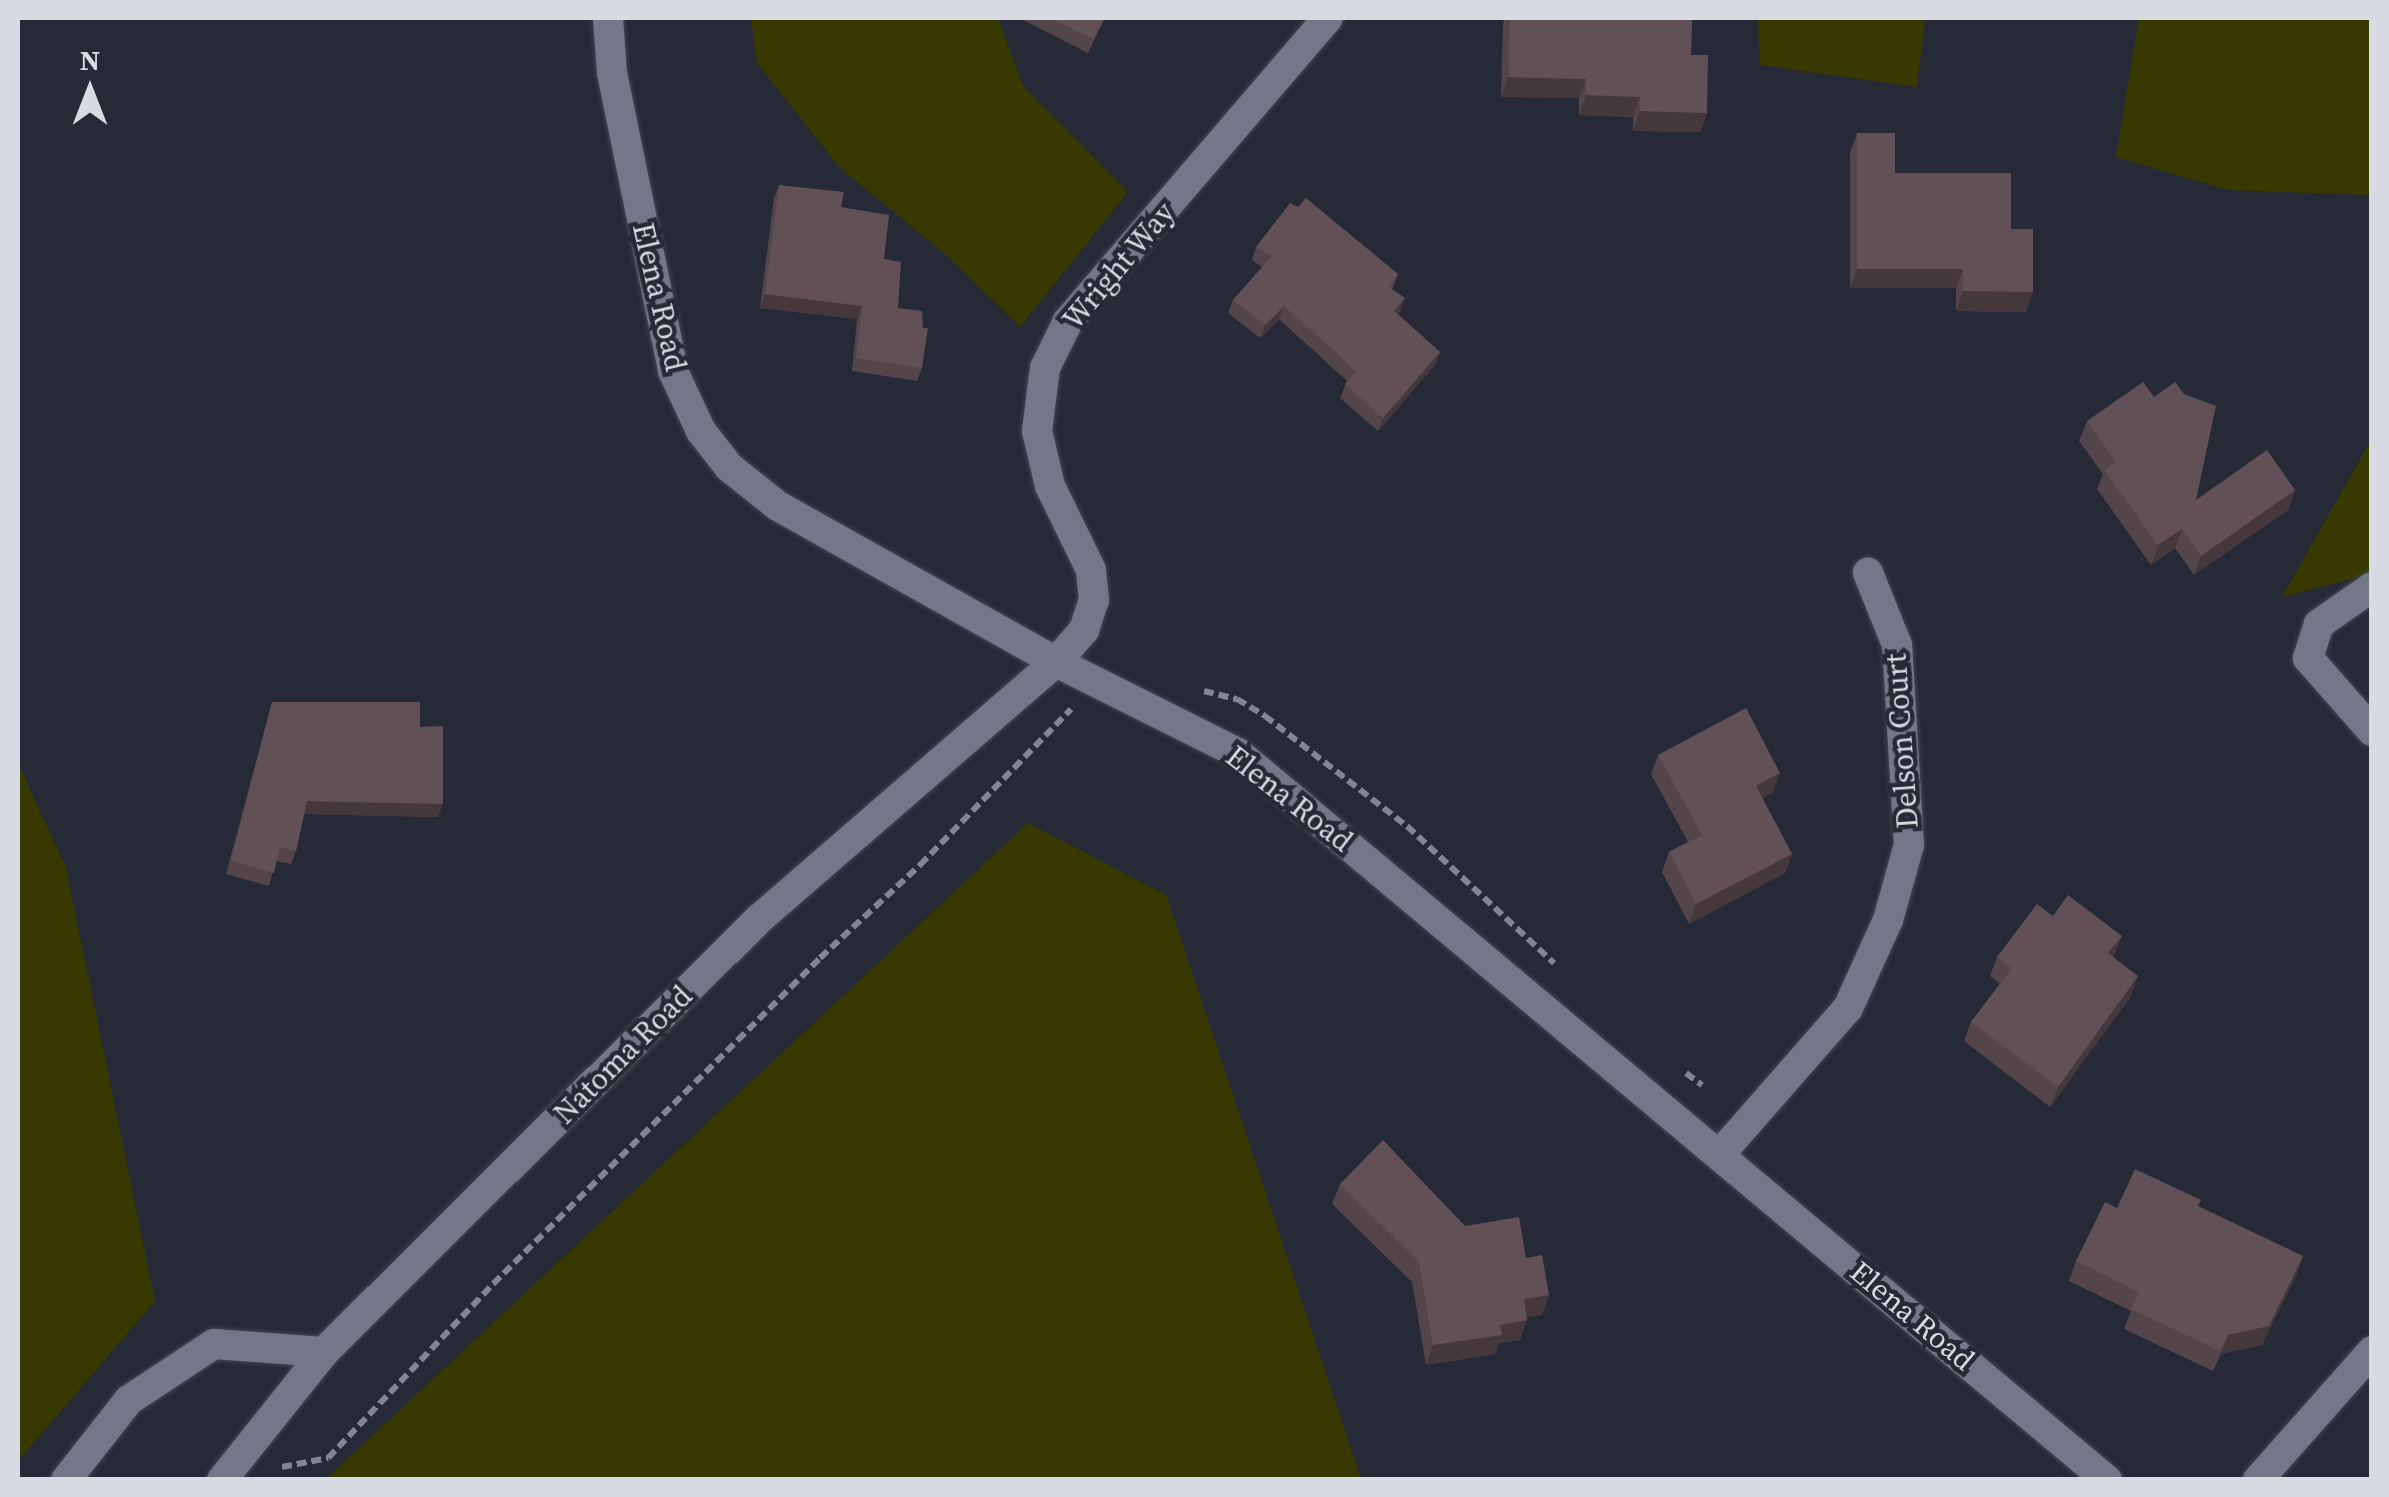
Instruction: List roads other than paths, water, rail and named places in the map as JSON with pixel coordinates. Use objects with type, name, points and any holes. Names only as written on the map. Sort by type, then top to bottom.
[{"type":"street","name":"Elena Road","points":[[608,18],[612,74],[674,370],[701,431],[729,467],[778,506],[1056,662],[1238,753],[2107,1480]]},
{"type":"street","name":"Wright Way","points":[[1056,662],[1084,630],[1094,600],[1091,570],[1050,486],[1037,431],[1044,368],[1068,322],[1328,18]]},
{"type":"street","name":"Delson Court","points":[[1720,1154],[1848,1008],[1888,920],[1909,845],[1896,645],[1868,573]]},
{"type":"street","points":[[2372,587],[2319,624],[2308,658],[2372,731]]},
{"type":"street","name":"Natoma Road","points":[[222,1480],[254,1467],[324,1352],[759,920],[1056,662]]},
{"type":"street","points":[[66,1480],[128,1400],[214,1344],[324,1352]]},
{"type":"street","points":[[2258,1480],[2372,1352]]}]
